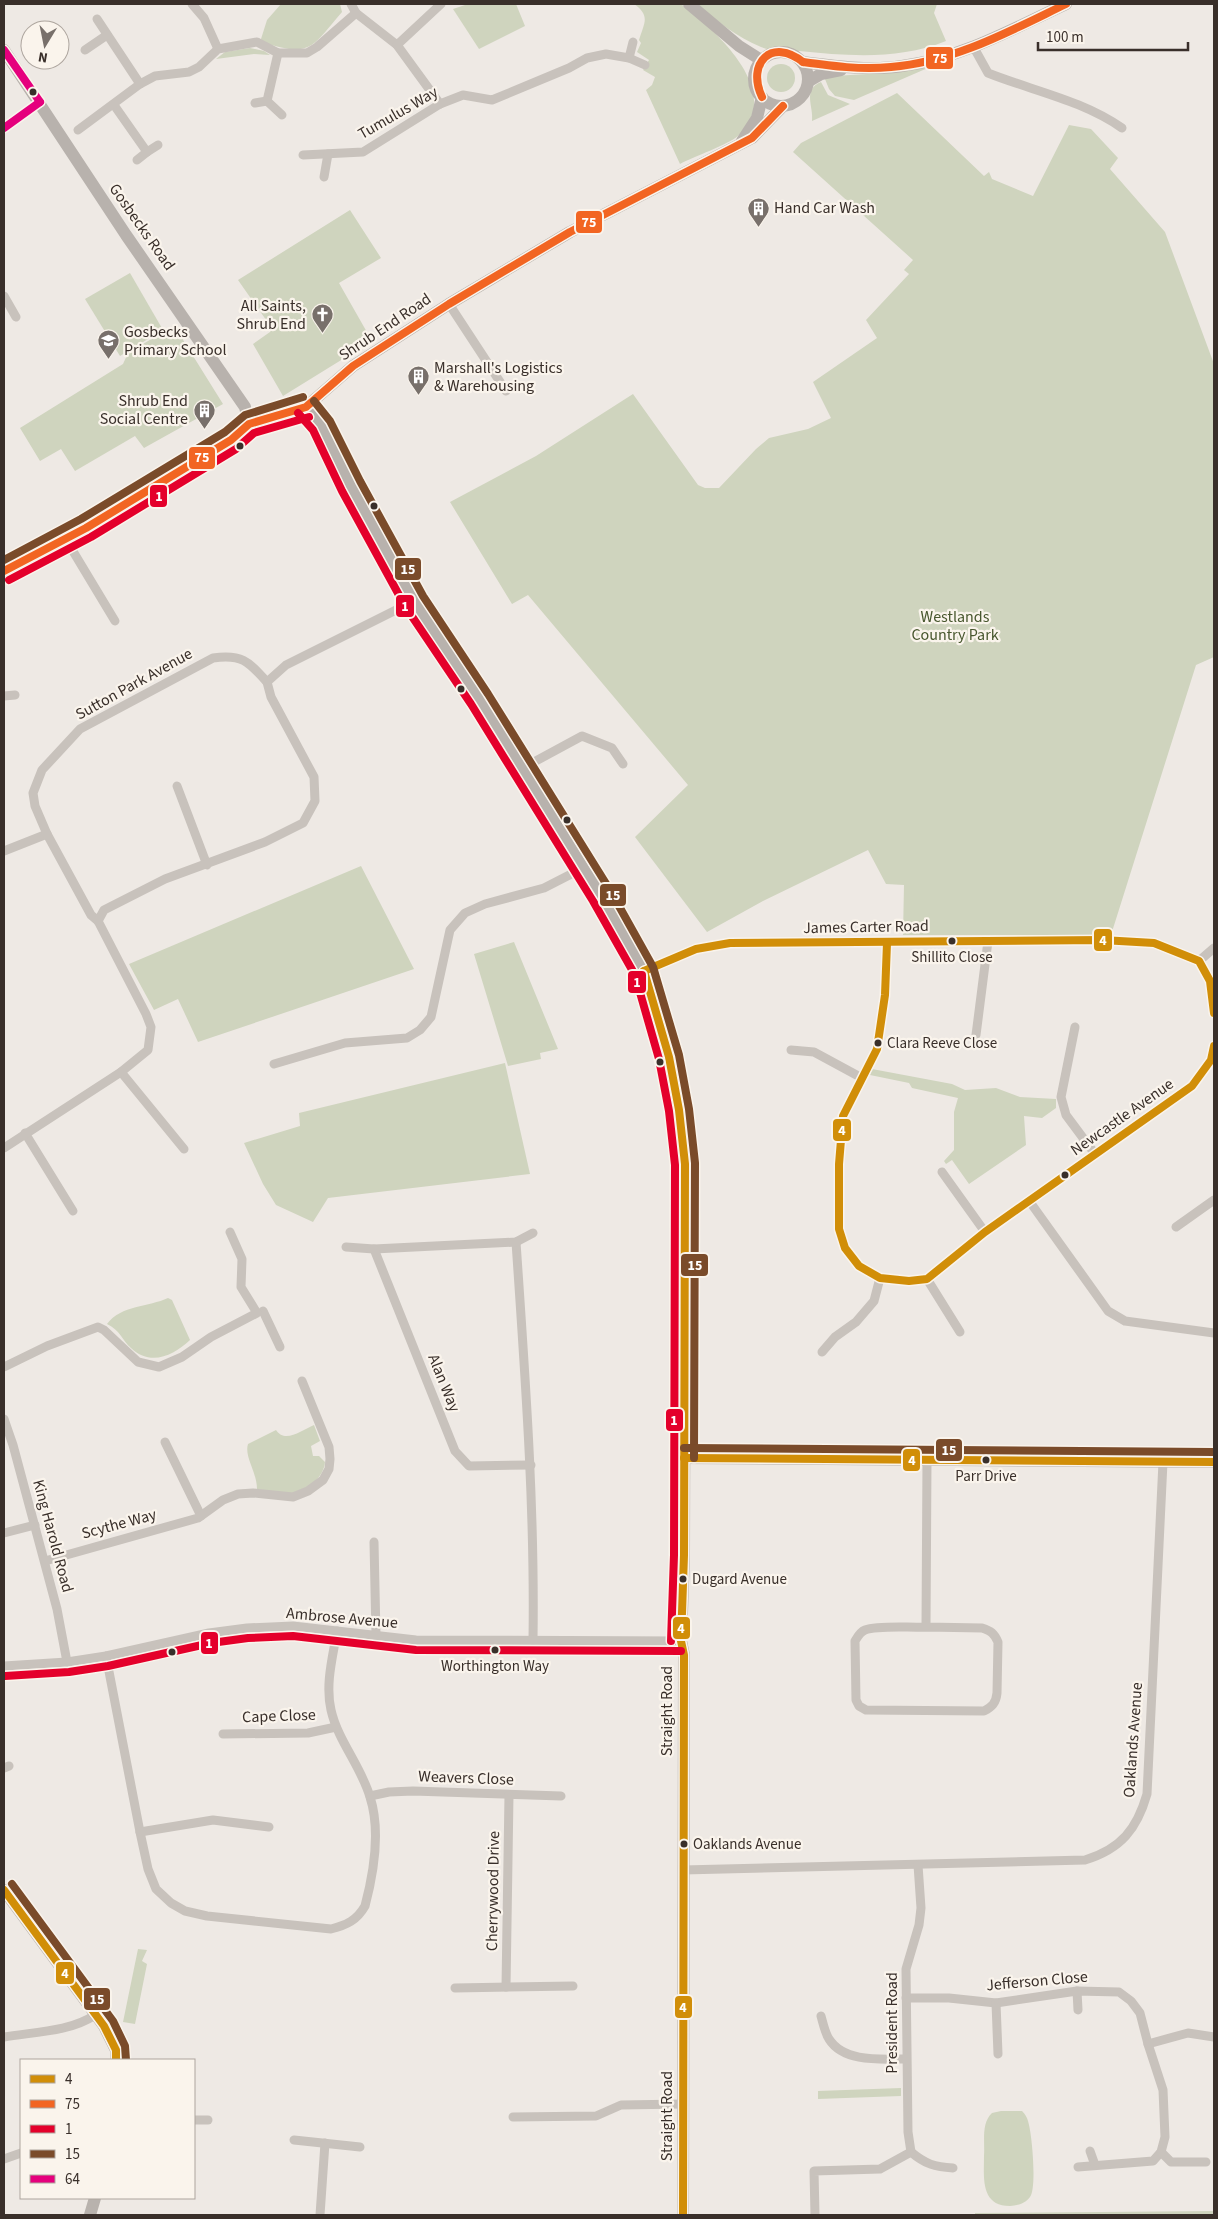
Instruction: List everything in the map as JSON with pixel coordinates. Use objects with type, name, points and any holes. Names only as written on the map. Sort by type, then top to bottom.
[{"type":"street","points":[[192,4],[204,18],[218,49]]},
{"type":"street","points":[[351,4],[356,13],[397,45],[440,104]]},
{"type":"street","points":[[397,45],[441,4]]},
{"type":"street","points":[[689,4],[739,46],[761,60]]},
{"type":"street","points":[[803,62],[901,67],[940,59],[1066,4]]},
{"type":"street","points":[[78,130],[140,84],[155,76],[189,72],[199,67],[218,49],[257,42],[278,53],[306,53],[317,47],[356,13]]},
{"type":"street","points":[[96,19],[140,84]]},
{"type":"street","points":[[85,50],[107,35]]},
{"type":"street","points":[[629,58],[633,42]]},
{"type":"street","points":[[739,46],[754,74]]},
{"type":"street","points":[[973,46],[988,73],[1065,99],[1102,115],[1122,128]]},
{"type":"street","name":"Gosbecks Road","points":[[4,50],[126,235],[245,406],[249,424]]},
{"type":"street","points":[[780,51],[794,54],[803,62],[808,72],[809,81],[806,90],[798,101],[783,106],[770,103],[762,98],[754,84],[754,74],[761,60],[769,54],[780,51]]},
{"type":"street","points":[[267,101],[278,53]]},
{"type":"street","name":"Tumulus Way","points":[[303,155],[363,152],[440,104],[463,95],[492,100],[569,68],[587,58],[606,54],[629,58],[645,65]]},
{"type":"street","points":[[809,81],[821,74],[855,66]]},
{"type":"street","name":"Shrub End Road","points":[[739,145],[757,118],[762,98]]},
{"type":"street","points":[[255,103],[267,101]]},
{"type":"street","points":[[267,101],[282,115]]},
{"type":"street","points":[[4,128],[40,102]]},
{"type":"street","points":[[114,105],[147,152]]},
{"type":"street","name":"Shrub End Road","points":[[4,571],[86,528],[231,440],[249,424],[306,407],[353,366],[449,304],[570,232],[739,145],[758,133],[783,106]]},
{"type":"street","points":[[137,160],[158,145]]},
{"type":"street","points":[[324,177],[328,154]]},
{"type":"street","points":[[4,296],[16,316]]},
{"type":"street","points":[[449,304],[506,391]]},
{"type":"street","name":"Straight Road","points":[[306,407],[321,425],[351,486],[414,601],[479,699],[602,896],[644,971],[669,1057],[679,1110],[685,1164],[682,1641],[684,1655],[683,2215]]},
{"type":"street","points":[[66,538],[115,621]]},
{"type":"street","points":[[98,921],[104,910],[165,880],[265,842],[302,823],[315,801],[314,777],[271,697],[267,682],[286,665],[414,601]]},
{"type":"street","name":"Sutton Park Avenue","points":[[4,1148],[120,1072],[148,1050],[151,1026],[98,921],[91,915],[47,834],[35,806],[33,793],[42,770],[80,729],[213,658],[231,655],[250,664],[267,682]]},
{"type":"street","points":[[4,696],[15,695]]},
{"type":"street","points":[[521,769],[582,736],[612,748],[623,764]]},
{"type":"street","points":[[177,786],[207,865]]},
{"type":"street","points":[[4,851],[47,834]]},
{"type":"street","points":[[274,1064],[345,1043],[407,1038],[420,1030],[431,1017],[450,930],[465,913],[485,904],[544,888],[583,868]]},
{"type":"street","name":"James Carter Road","points":[[644,971],[696,950],[730,943],[1102,940],[1154,944],[1199,961]]},
{"type":"street","points":[[976,1035],[988,941]]},
{"type":"street","points":[[888,943],[885,995],[877,1049],[843,1116],[839,1164],[839,1229],[845,1248],[859,1266],[880,1278],[909,1281],[927,1279],[960,1332]]},
{"type":"street","points":[[1214,948],[1199,961],[1210,980],[1214,1013]]},
{"type":"street","points":[[1075,1027],[1061,1096],[1066,1115],[1095,1154]]},
{"type":"street","name":"Newcastle Avenue","points":[[927,1279],[985,1232],[1192,1086],[1212,1062],[1214,1046]]},
{"type":"street","points":[[791,1050],[814,1052],[862,1078]]},
{"type":"street","points":[[120,1072],[184,1149]]},
{"type":"street","points":[[25,1134],[73,1211]]},
{"type":"street","points":[[942,1172],[985,1232]]},
{"type":"street","points":[[1176,1227],[1214,1200]]},
{"type":"street","points":[[1030,1202],[1108,1311],[1125,1321],[1214,1333]]},
{"type":"street","points":[[230,1232],[242,1259],[241,1287],[264,1310],[280,1347]]},
{"type":"street","points":[[346,1247],[374,1249],[516,1242],[532,1233]]},
{"type":"street","points":[[516,1242],[531,1465],[534,1581],[533,1640]]},
{"type":"street","name":"Alan Way","points":[[374,1249],[455,1451],[470,1466],[531,1465]]},
{"type":"street","points":[[822,1352],[835,1337],[856,1322],[874,1301],[880,1278]]},
{"type":"street","points":[[4,1367],[47,1346],[98,1327],[104,1330],[138,1362],[159,1367],[182,1357],[210,1337],[264,1310]]},
{"type":"street","name":"Scythe Way","points":[[45,1561],[201,1516],[223,1500],[238,1494],[293,1497],[308,1492],[323,1480],[328,1469],[329,1447],[302,1380]]},
{"type":"street","name":"King Harold Road","points":[[4,1419],[58,1609],[67,1662]]},
{"type":"street","points":[[165,1442],[201,1516]]},
{"type":"street","points":[[684,1458],[1214,1462]]},
{"type":"street","points":[[926,1627],[927,1460]]},
{"type":"street","name":"Oaklands Avenue","points":[[683,1870],[1085,1860],[1103,1855],[1118,1844],[1131,1830],[1141,1814],[1147,1794],[1163,1462]]},
{"type":"street","points":[[4,1533],[35,1525]]},
{"type":"street","points":[[374,1542],[376,1636]]},
{"type":"street","name":"Ambrose Avenue","points":[[4,1666],[67,1662],[106,1656],[209,1633],[247,1628],[293,1626],[416,1640],[682,1641]]},
{"type":"street","points":[[926,1627],[982,1628],[990,1630],[995,1635],[998,1642],[997,1694],[996,1702],[991,1708],[984,1712],[866,1710],[859,1706],[856,1700],[855,1641],[859,1634],[864,1630],[874,1628],[926,1627]]},
{"type":"street","points":[[106,1656],[140,1832],[148,1869],[156,1889],[171,1903],[185,1911],[208,1916],[331,1929],[348,1925],[360,1914],[365,1906],[375,1847],[376,1826],[370,1796],[336,1727],[331,1708],[329,1689],[337,1631]]},
{"type":"street","name":"Cape Close","points":[[224,1734],[308,1733],[336,1727]]},
{"type":"street","name":"Weavers Close","points":[[370,1796],[389,1792],[413,1791],[561,1796]]},
{"type":"street","name":"Cherrywood Drive","points":[[506,1987],[509,1794]]},
{"type":"street","points":[[140,1832],[213,1820],[269,1828]]},
{"type":"street","name":"President Road","points":[[911,2152],[908,2132],[906,1970],[919,1925],[921,1908],[918,1865]]},
{"type":"street","points":[[4,1890],[104,2026],[116,2057]]},
{"type":"street","points":[[455,1988],[573,1986]]},
{"type":"street","points":[[1077,1991],[1078,2010]]},
{"type":"street","name":"Jefferson Close","points":[[906,1998],[949,1998],[996,2003],[1077,1991],[1119,1992],[1131,2001],[1140,2013],[1148,2044],[1164,2090],[1165,2137],[1162,2152]]},
{"type":"street","points":[[996,2003],[998,2054]]},
{"type":"street","points":[[4,2037],[72,2026],[84,2022],[95,2015]]},
{"type":"street","points":[[821,2016],[829,2039],[853,2056],[868,2059],[906,2059]]},
{"type":"street","points":[[1148,2044],[1188,2033],[1214,2037]]},
{"type":"street","points":[[513,2118],[596,2116],[621,2105],[683,2104]]},
{"type":"street","points":[[195,2120],[208,2120]]},
{"type":"street","points":[[294,2140],[360,2147]]},
{"type":"street","points":[[320,2215],[325,2143]]},
{"type":"street","points":[[1090,2151],[1095,2165]]},
{"type":"street","points":[[814,2215],[814,2171],[880,2169],[911,2152],[920,2161],[933,2167],[954,2168]]},
{"type":"street","points":[[1078,2167],[1153,2160],[1162,2152],[1171,2162],[1206,2162]]},
{"type":"street","points":[[4,2159],[20,2153]]},
{"type":"street","points":[[90,2215],[95,2199]]},
{"type":"green space","points":[[281,4],[340,4],[342,12],[316,42],[301,49],[291,49],[262,42],[261,39],[267,20]]},
{"type":"green space","points":[[468,4],[516,4],[525,26],[479,49],[453,9]]},
{"type":"green space","points":[[634,4],[681,4],[711,29],[727,46],[740,63],[750,82],[754,100],[751,119],[738,136],[727,143],[680,164],[646,90],[652,85],[655,77],[643,70],[649,60],[637,52],[641,43],[639,40],[645,20],[643,12]]},
{"type":"green space","points":[[698,4],[937,4],[934,13],[946,41],[910,51],[874,55],[769,49],[752,43],[735,33]]},
{"type":"green space","points":[[250,48],[264,51],[270,55],[254,54],[216,59],[225,52]]},
{"type":"green space","points":[[781,64],[791,68],[795,78],[791,88],[781,92],[771,88],[767,78],[771,68]]},
{"type":"green space","points":[[937,64],[854,100],[835,96],[829,89],[825,79],[834,76],[900,72]]},
{"type":"green space","points":[[821,82],[828,95],[850,104],[812,121],[810,94],[815,85]]},
{"type":"green space","name":"Westlands Country Park","points":[[897,93],[984,176],[989,172],[992,179],[1033,196],[1069,125],[1091,129],[1118,158],[1110,169],[1165,232],[1214,364],[1214,657],[1196,665],[1111,935],[903,935],[904,885],[886,884],[868,850],[763,901],[707,932],[635,837],[688,785],[528,595],[512,604],[450,502],[536,456],[633,394],[698,485],[705,488],[719,488],[769,438],[808,429],[831,418],[813,382],[877,338],[866,320],[909,274],[904,270],[913,260],[793,152],[801,143]]},
{"type":"green space","points":[[350,210],[381,258],[339,283],[372,341],[283,396],[253,344],[270,332],[271,327],[238,280]]},
{"type":"green space","points":[[130,273],[163,330],[120,356],[85,299]]},
{"type":"green space","points":[[158,335],[174,338],[180,335],[223,404],[144,448],[135,436],[75,471],[61,449],[40,461],[20,428],[123,364],[128,353]]},
{"type":"green space","points":[[361,866],[414,969],[198,1042],[178,999],[154,1010],[129,964]]},
{"type":"green space","points":[[514,942],[558,1049],[540,1053],[541,1059],[508,1066],[474,954]]},
{"type":"green space","points":[[505,1063],[530,1174],[328,1198],[313,1222],[276,1205],[263,1184],[244,1143],[300,1126],[299,1113]]},
{"type":"green space","points":[[872,1069],[952,1084],[965,1090],[996,1088],[1020,1097],[1056,1099],[1056,1108],[1042,1118],[1024,1116],[1026,1145],[969,1184],[952,1160],[946,1164],[944,1161],[954,1150],[954,1112],[958,1098],[912,1088],[909,1083],[870,1075]]},
{"type":"green space","points":[[168,1298],[172,1300],[190,1340],[170,1354],[154,1358],[139,1354],[128,1345],[115,1329],[107,1324],[120,1313],[127,1310]]},
{"type":"green space","points":[[314,1425],[320,1441],[311,1446],[313,1456],[319,1456],[325,1462],[322,1473],[318,1478],[309,1487],[293,1494],[257,1489],[247,1449],[248,1444],[276,1430],[284,1436],[289,1436]]},
{"type":"green space","points":[[138,1949],[147,1950],[142,1961],[147,1964],[135,2024],[123,2022]]},
{"type":"green space","points":[[901,2088],[901,2096],[818,2099],[818,2091]]},
{"type":"green space","points":[[1022,2111],[1030,2127],[1033,2172],[1032,2192],[1026,2201],[1019,2205],[1000,2205],[993,2201],[989,2196],[984,2181],[986,2122],[992,2113]]},
{"type":"green space","points":[[1214,2211],[1214,2215],[975,2215],[975,2213]]},
{"type":"transit line","name":"75","points":[[803,62],[869,68],[914,64],[937,59],[981,44],[1066,4]]},
{"type":"transit line","name":"64","points":[[4,50],[40,102]]},
{"type":"transit line","name":"75","points":[[762,97],[757,74],[760,64],[765,57],[772,53],[781,52],[792,55],[803,62]]},
{"type":"transit line","name":"64","points":[[4,128],[40,102]]},
{"type":"transit line","name":"75","points":[[4,571],[86,528],[231,440],[249,424],[306,407],[353,366],[449,304],[570,232],[752,138],[783,106]]},
{"type":"transit line","name":"15","points":[[4,560],[81,519],[225,432],[245,415],[303,397]]},
{"type":"transit line","name":"15","points":[[314,401],[330,421],[360,481],[423,596],[488,694],[610,890],[653,967],[679,1055],[689,1109],[695,1163],[694,1458]]},
{"type":"transit line","name":"1","points":[[298,413],[313,430],[342,491],[405,606],[471,704],[593,901],[635,975],[659,1059],[669,1111],[675,1165],[674,1555],[671,1641]]},
{"type":"transit line","name":"1","points":[[9,580],[91,537],[236,449],[254,433],[309,417]]},
{"type":"transit line","name":"4","points":[[644,971],[696,949],[730,943],[1102,940],[1154,943],[1199,961],[1210,981],[1214,1013]]},
{"type":"transit line","name":"4","points":[[887,943],[885,995],[877,1049],[843,1116],[839,1164],[839,1229],[845,1248],[859,1266],[880,1278],[909,1281],[927,1279],[985,1232],[1192,1086],[1211,1060],[1214,1046]]},
{"type":"transit line","name":"4","points":[[644,971],[669,1057],[679,1110],[685,1164],[684,1555],[681,1641],[684,1655],[683,2215]]},
{"type":"transit line","name":"15","points":[[684,1448],[1214,1452]]},
{"type":"transit line","name":"4","points":[[684,1458],[1214,1462]]},
{"type":"transit line","name":"1","points":[[5,1676],[69,1672],[108,1666],[211,1643],[248,1638],[293,1636],[416,1650],[681,1651]]},
{"type":"transit line","name":"15","points":[[12,1884],[113,2021],[125,2046],[126,2059]]},
{"type":"transit line","name":"4","points":[[4,1890],[104,2026],[116,2050],[116,2059]]},
{"type":"place","name":"Hand Car Wash","points":[[758,227]]},
{"type":"place","name":"All Saints, Shrub End","points":[[322,334]]},
{"type":"place","name":"Gosbecks Primary School","points":[[108,360]]},
{"type":"place","name":"Marshall's Logistics & Warehousing","points":[[418,396]]},
{"type":"place","name":"Shrub End Social Centre","points":[[204,429]]},
{"type":"place","name":"Shillito Close","points":[[952,941]]},
{"type":"place","name":"Clara Reeve Close","points":[[878,1043]]},
{"type":"place","name":"Parr Drive","points":[[986,1460]]},
{"type":"place","name":"Dugard Avenue","points":[[683,1579]]},
{"type":"place","name":"Worthington Way","points":[[495,1650]]},
{"type":"place","name":"Oaklands Avenue","points":[[684,1844]]}]
